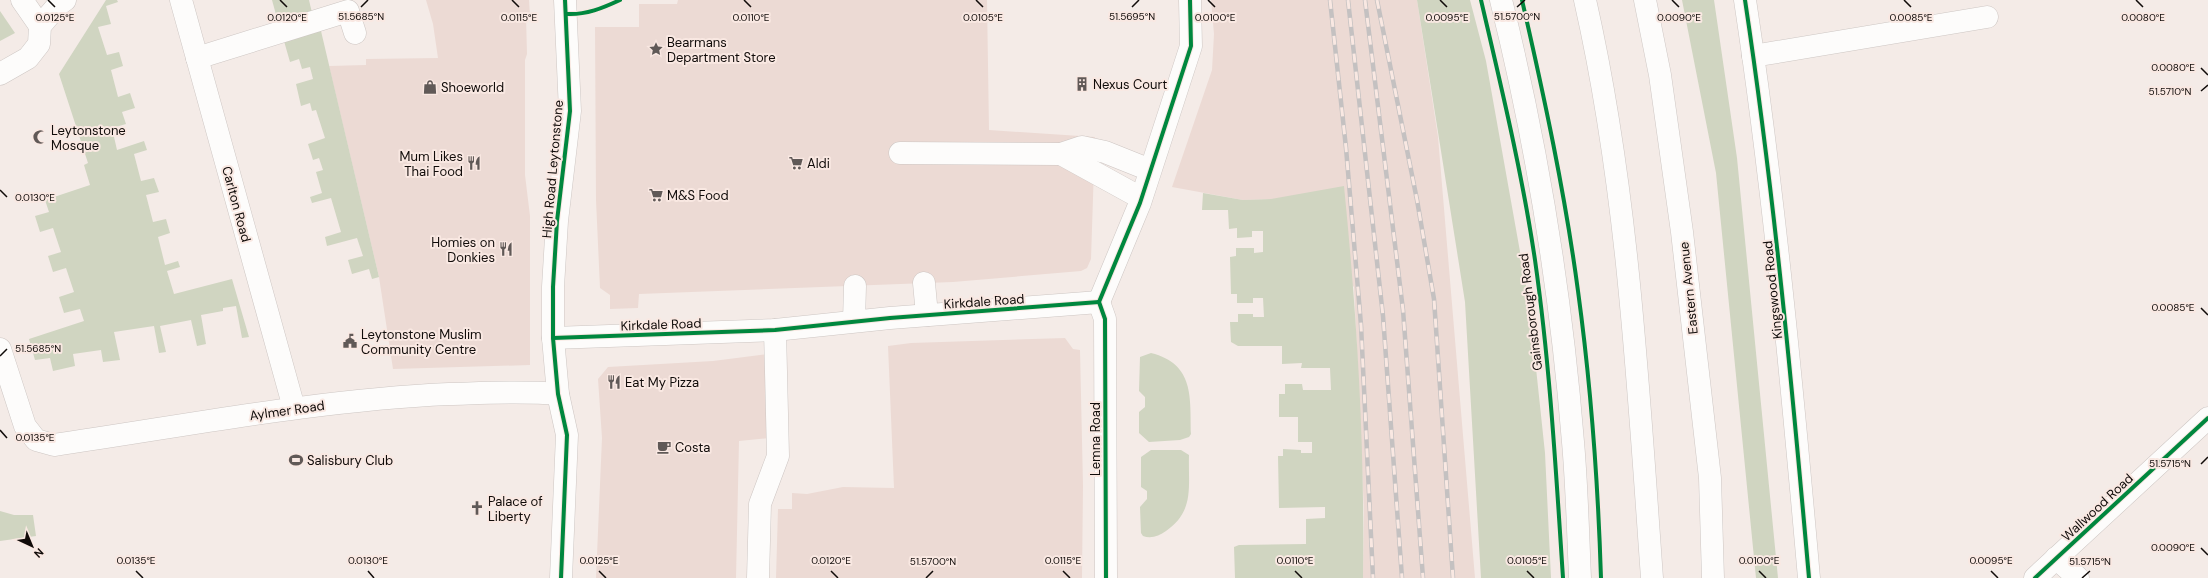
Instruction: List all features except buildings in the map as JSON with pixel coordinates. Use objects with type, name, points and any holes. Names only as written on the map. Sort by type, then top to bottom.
[{"type":"main road","points":[[22,0],[40,26]]},
{"type":"main road","points":[[0,74],[28,58],[39,44],[40,26],[58,5],[65,0]]},
{"type":"main road","name":"Carlton Road","points":[[181,0],[294,408]]},
{"type":"main road","name":"High Road Leytonstone","points":[[561,578],[567,435],[558,394],[553,338],[553,287],[557,221],[570,111],[566,0]]},
{"type":"main road","points":[[1099,302],[1141,198],[1192,46],[1190,0]]},
{"type":"main road","points":[[1501,0],[1529,125],[1558,296],[1573,443],[1580,578]]},
{"type":"main road","points":[[1585,0],[1597,50],[1626,251],[1652,578]]},
{"type":"main road","name":"Eastern Avenue","points":[[1645,0],[1660,75],[1682,232],[1710,478],[1713,578]]},
{"type":"main road","name":"Kingswood Road","points":[[1745,0],[1782,290],[1809,578]]},
{"type":"main road","points":[[197,58],[348,11],[355,33]]},
{"type":"main road","points":[[1753,56],[1987,17]]},
{"type":"main road","points":[[900,153],[1061,154],[1082,147],[1105,152],[1150,170]]},
{"type":"main road","points":[[1061,154],[1141,198]]},
{"type":"main road","points":[[924,283],[927,315]]},
{"type":"main road","points":[[854,321],[855,286]]},
{"type":"main road","name":"Kirkdale Road","points":[[553,338],[775,330],[854,321],[1099,302]]},
{"type":"main road","name":"Lemna Road","points":[[1099,302],[1105,319],[1106,578]]},
{"type":"main road","points":[[758,578],[760,504],[778,456],[775,330]]},
{"type":"main road","name":"Aylmer Road","points":[[0,349],[25,426],[36,440],[54,445],[294,408],[390,397],[515,392],[558,394]]},
{"type":"main road","name":"Wallwood Road","points":[[2035,578],[2208,418]]},
{"type":"main road","points":[[1710,478],[1724,578]]},
{"type":"main road","points":[[1645,488],[1646,578]]},
{"type":"main road","points":[[2056,558],[2078,578]]},
{"type":"shaded area","points":[[426,0],[529,0],[530,16],[526,16],[527,54],[525,60],[525,175],[530,216],[530,365],[393,369],[379,277],[329,66],[366,65],[366,59],[438,58],[433,24]]},
{"type":"shaded area","points":[[678,0],[987,0],[989,130],[1095,137],[1091,259],[1087,268],[1081,271],[953,282],[639,294],[638,308],[610,309],[610,295],[600,288],[596,200],[595,27],[639,27],[639,4],[677,4]]},
{"type":"shaded area","points":[[1211,0],[1417,0],[1438,137],[1475,578],[1363,578],[1364,512],[1354,287],[1271,199],[1243,200],[1172,187],[1212,70],[1214,34]]},
{"type":"shaded area","points":[[1065,338],[1073,349],[1080,350],[1083,486],[1082,578],[776,578],[778,509],[792,509],[792,493],[807,494],[843,487],[894,488],[888,346],[911,343]]},
{"type":"shaded area","points":[[768,354],[770,438],[739,441],[736,578],[596,578],[602,438],[598,379],[608,367],[713,361]]},
{"type":"green space","points":[[106,0],[117,0],[118,2],[106,6],[111,24],[98,27],[107,55],[119,52],[123,66],[111,70],[118,97],[130,93],[135,108],[122,112],[126,124],[112,128],[117,150],[144,141],[147,150],[134,154],[141,181],[154,178],[159,192],[146,195],[153,222],[166,219],[170,233],[158,237],[165,265],[178,261],[180,267],[167,271],[174,294],[232,279],[249,337],[242,338],[236,306],[223,308],[223,311],[201,315],[206,344],[197,346],[191,320],[160,326],[166,352],[159,353],[154,326],[114,332],[120,360],[103,362],[101,350],[73,354],[75,366],[53,371],[50,358],[35,360],[29,339],[84,321],[80,309],[64,313],[59,297],[74,292],[66,268],[53,272],[48,256],[61,252],[53,228],[40,232],[35,216],[49,212],[45,200],[90,185],[84,165],[88,163],[59,74]]},
{"type":"green space","points":[[272,0],[309,0],[312,13],[278,22]]},
{"type":"green space","points":[[1417,0],[1470,0],[1486,61],[1529,302],[1545,453],[1551,578],[1481,578],[1465,302]]},
{"type":"green space","points":[[1682,0],[1714,0],[1737,158],[1778,578],[1756,578],[1716,173]]},
{"type":"green space","points":[[0,11],[15,33],[0,41]]},
{"type":"green space","points":[[321,31],[379,277],[372,279],[369,269],[352,274],[348,260],[363,256],[357,238],[327,246],[325,237],[341,232],[331,198],[312,203],[310,197],[322,193],[316,172],[323,170],[319,158],[313,160],[308,144],[325,138],[316,110],[312,111],[310,103],[301,106],[296,84],[313,79],[310,67],[302,69],[299,59],[290,62],[284,41]]},
{"type":"green space","points":[[1344,186],[1353,284],[1359,382],[1363,480],[1363,578],[1235,578],[1234,547],[1239,545],[1306,544],[1306,519],[1325,518],[1325,507],[1279,508],[1278,456],[1283,456],[1283,449],[1301,450],[1301,453],[1312,453],[1312,442],[1298,442],[1298,417],[1279,417],[1279,394],[1285,394],[1285,384],[1302,384],[1303,390],[1331,390],[1330,368],[1301,368],[1302,363],[1282,364],[1282,346],[1238,346],[1231,342],[1230,322],[1238,322],[1238,314],[1253,314],[1253,317],[1264,317],[1263,298],[1253,298],[1253,303],[1237,303],[1237,294],[1231,294],[1230,257],[1236,256],[1236,248],[1254,248],[1254,253],[1263,252],[1263,231],[1252,231],[1252,237],[1237,238],[1237,228],[1229,229],[1228,210],[1202,210],[1203,193],[1243,200],[1271,199]]},
{"type":"green space","points":[[1151,353],[1165,358],[1176,365],[1183,374],[1190,395],[1191,434],[1189,437],[1180,440],[1149,442],[1139,433],[1139,412],[1145,407],[1145,397],[1139,391],[1140,357]]},
{"type":"green space","points":[[1151,450],[1181,450],[1189,455],[1189,487],[1186,506],[1182,515],[1166,531],[1149,537],[1143,536],[1141,533],[1140,507],[1147,499],[1147,491],[1141,487],[1141,457]]},
{"type":"green space","points":[[0,511],[14,515],[33,515],[36,536],[0,541]]},
{"type":"railway","points":[[1330,0],[1346,148],[1361,325],[1373,578]]},
{"type":"railway","points":[[1348,0],[1383,316],[1402,578]]},
{"type":"railway","points":[[1365,0],[1403,310],[1423,578]]},
{"type":"railway","points":[[1377,0],[1417,200],[1434,299],[1453,578]]},
{"type":"cycle path","points":[[561,578],[567,435],[558,394],[553,338],[553,287],[557,221],[570,111],[565,0]]},
{"type":"cycle path","points":[[567,14],[594,10],[620,0]]},
{"type":"cycle path","points":[[1099,302],[1140,203],[1191,46],[1190,0]]},
{"type":"cycle path","name":"Gainsborough Road","points":[[1481,0],[1517,162],[1535,260],[1549,379],[1563,578]]},
{"type":"cycle path","points":[[1522,0],[1553,145],[1573,254],[1587,363],[1598,506],[1601,578]]},
{"type":"cycle path","points":[[1745,0],[1774,216],[1809,578]]},
{"type":"cycle path","points":[[1099,302],[1105,319],[1106,578]]},
{"type":"cycle path","points":[[553,338],[775,330],[890,318],[1099,302]]},
{"type":"cycle path","points":[[2035,578],[2208,418]]},
{"type":"place","name":"Bearmans Department Store","points":[[656,49]]},
{"type":"place","name":"Nexus Court","points":[[1082,84]]},
{"type":"place","name":"Shoeworld","points":[[430,87]]},
{"type":"place","name":"Leytonstone Mosque","points":[[40,137]]},
{"type":"place","name":"Mum Likes Thai Food","points":[[474,163]]},
{"type":"place","name":"Aldi","points":[[796,163]]},
{"type":"place","name":"M&S Food","points":[[656,195]]},
{"type":"place","name":"Homies on Donkies","points":[[506,249]]},
{"type":"place","name":"Leytonstone Muslim Community Centre","points":[[350,341]]},
{"type":"place","name":"Eat My Pizza","points":[[614,382]]},
{"type":"place","name":"Costa","points":[[664,447]]},
{"type":"place","name":"Salisbury Club","points":[[296,460]]},
{"type":"place","name":"Palace of Liberty","points":[[477,508]]}]
